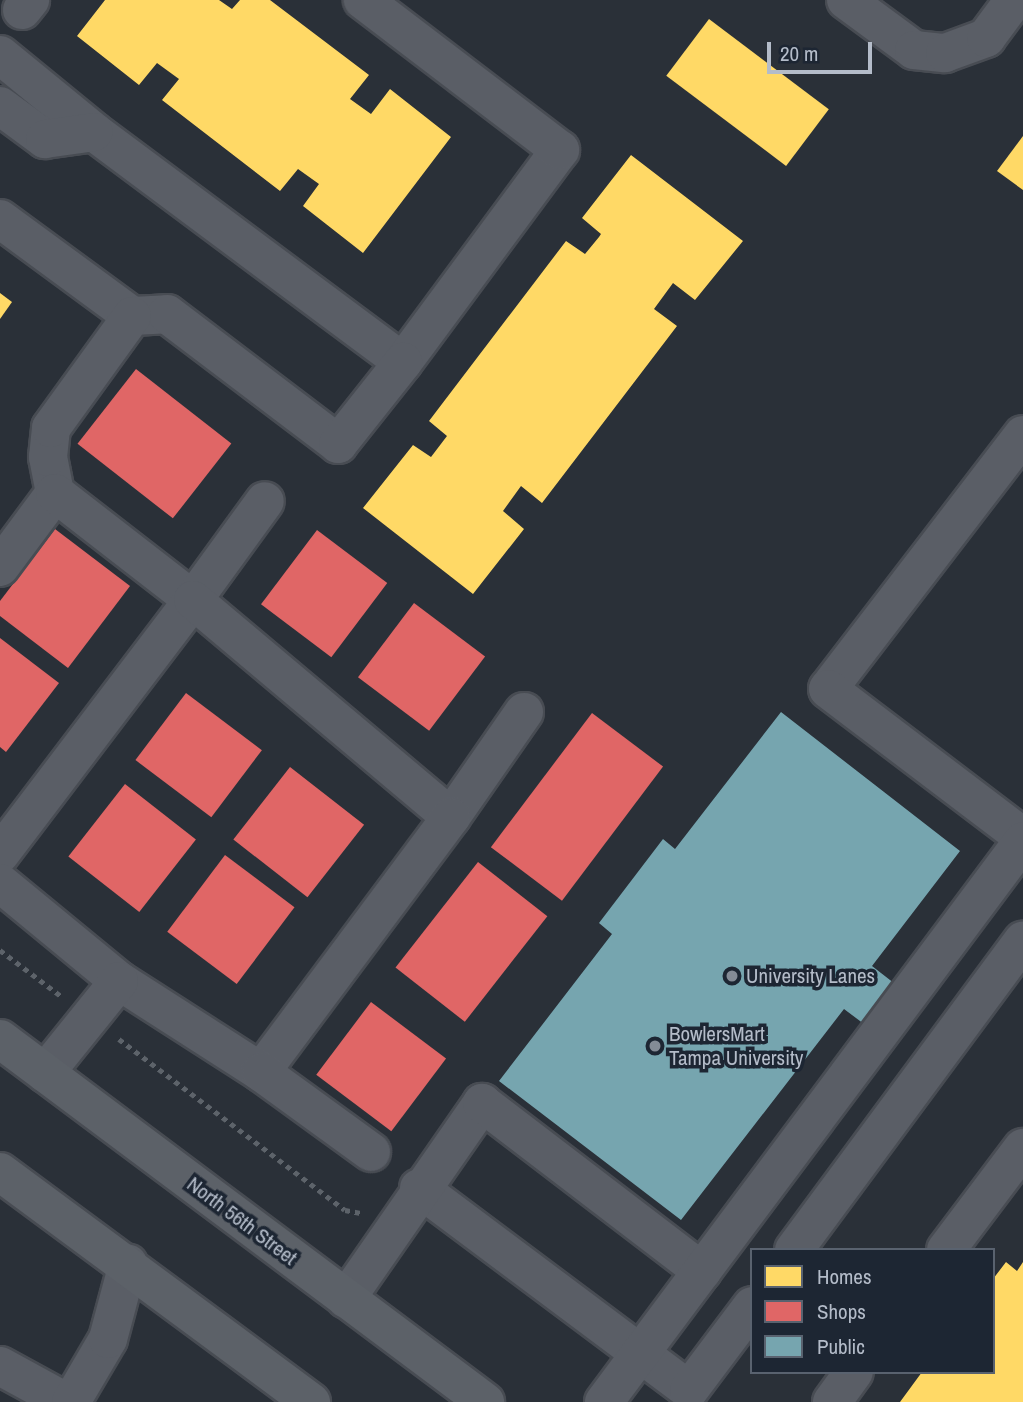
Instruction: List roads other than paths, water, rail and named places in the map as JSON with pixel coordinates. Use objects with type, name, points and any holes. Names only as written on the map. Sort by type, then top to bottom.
[{"type":"main road","name":"North 56th Street","points":[[0,1040],[485,1402]]},
{"type":"main road","points":[[0,1171],[310,1402]]},
{"type":"street","points":[[0,219],[132,316],[167,314],[338,444],[403,362],[559,150],[363,0]]},
{"type":"street","points":[[846,0],[914,50],[945,53],[986,38],[1014,0]]},
{"type":"street","points":[[0,55],[94,132],[403,362]]},
{"type":"street","points":[[0,106],[45,139],[94,132]]},
{"type":"street","points":[[132,316],[51,428],[48,457],[55,494],[193,600],[451,817]]},
{"type":"street","points":[[604,1402],[1023,839],[828,689],[1023,435]]},
{"type":"street","points":[[0,566],[55,494]]},
{"type":"street","points":[[0,854],[265,501]]},
{"type":"street","points":[[261,1072],[451,817],[524,712]]},
{"type":"street","points":[[0,883],[119,981],[261,1072],[370,1152]]},
{"type":"street","points":[[795,1248],[1023,941]]},
{"type":"street","points":[[45,1073],[119,981]]},
{"type":"street","points":[[346,1299],[404,1221],[419,1188],[482,1103],[702,1271]]},
{"type":"street","points":[[948,1248],[1023,1148]]},
{"type":"street","points":[[419,1188],[689,1390],[750,1309]]},
{"type":"street","points":[[0,1366],[69,1402],[108,1339],[128,1265]]},
{"type":"street","points":[[832,1402],[853,1374]]},
{"type":"place","name":"University Lanes","points":[[732,976]]},
{"type":"place","name":"BowlersMart Tampa University","points":[[655,1046]]}]
